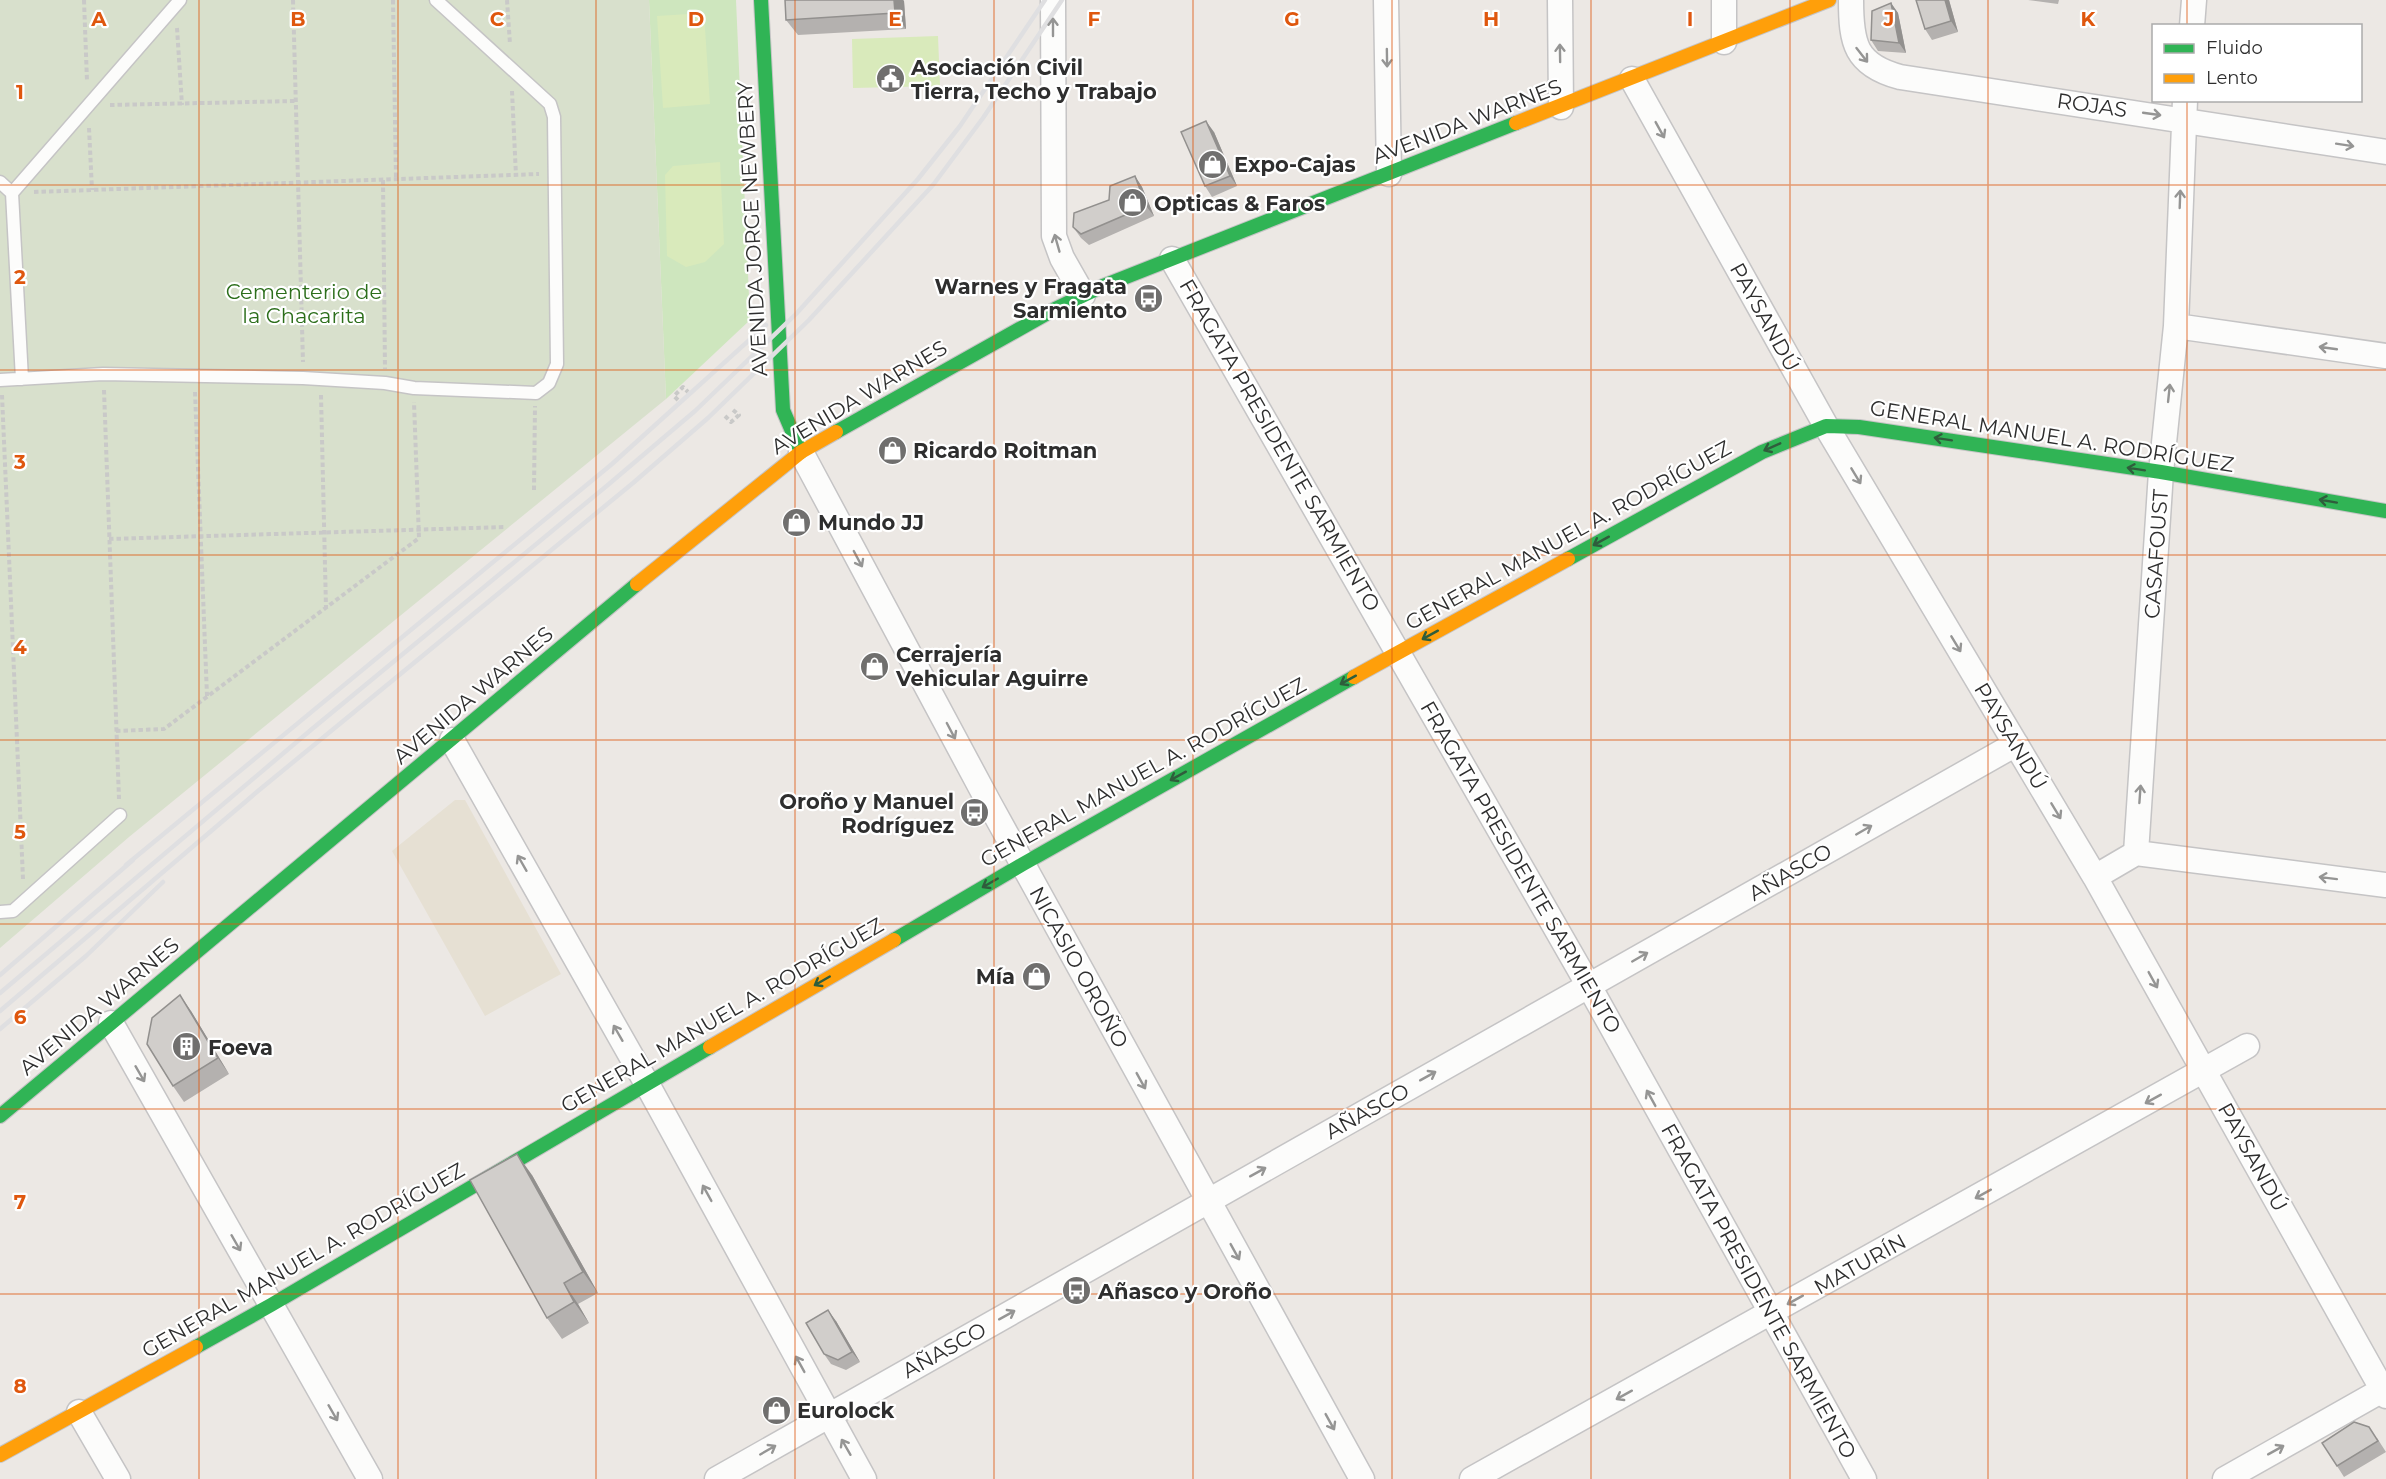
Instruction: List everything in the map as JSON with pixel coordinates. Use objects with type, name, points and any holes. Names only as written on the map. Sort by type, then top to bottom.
[{"type":"street","name":"AVENIDA JORGE NEWBERY","points":[[761,0],[783,410],[801,452]]},
{"type":"street","points":[[1053,0],[1054,236],[1062,258],[1083,295]]},
{"type":"street","points":[[1386,0],[1389,174]]},
{"type":"street","points":[[1560,0],[1561,107]]},
{"type":"street","points":[[1724,0],[1724,42]]},
{"type":"street","name":"AVENIDA WARNES","points":[[0,1116],[674,553],[801,452],[1083,295],[1829,0]]},
{"type":"street","name":"ROJAS","points":[[1851,0],[1851,25],[1855,46],[1867,63],[1884,73],[1900,77],[2184,110],[2386,152]]},
{"type":"street","points":[[2192,24],[2194,0]]},
{"type":"street","name":"PAYSANDÚ","points":[[1632,79],[1826,426],[2095,877],[2385,1391]]},
{"type":"street","name":"CASAFOUST","points":[[2136,853],[2161,472],[2176,326],[2184,110]]},
{"type":"street","name":"FRAGATA PRESIDENTE SARMIENTO","points":[[1172,258],[1589,986],[1864,1479]]},
{"type":"street","points":[[2176,326],[2386,357]]},
{"type":"street","name":"GENERAL MANUEL A. RODRÍGUEZ","points":[[0,1455],[271,1305],[1023,864],[1399,652],[1762,452],[1826,426],[1891,431],[2161,472],[2386,511]]},
{"type":"street","name":"NICASIO OROÑO","points":[[801,452],[1207,1201],[1362,1479]]},
{"type":"street","points":[[452,740],[647,1084],[864,1479]]},
{"type":"street","name":"AÑASCO","points":[[717,1479],[2016,744]]},
{"type":"street","points":[[2095,877],[2136,853],[2386,885]]},
{"type":"street","points":[[111,1023],[370,1479]]},
{"type":"street","name":"MATURÍN","points":[[1472,1479],[2247,1046]]},
{"type":"street","points":[[2225,1479],[2385,1391]]},
{"type":"street","points":[[79,1412],[118,1479]]},
{"type":"lane","points":[[1,380],[103,374],[303,378],[385,383],[414,388],[536,393],[549,383],[557,364],[554,117],[550,104],[436,0]]},
{"type":"lane","points":[[22,379],[12,193],[178,2]]},
{"type":"lane","points":[[0,182],[12,193]]},
{"type":"lane","points":[[0,912],[13,911],[120,815]]},
{"type":"path","points":[[293,0],[303,378]]},
{"type":"path","points":[[393,0],[396,180]]},
{"type":"path","points":[[178,2],[182,105]]},
{"type":"path","points":[[88,105],[182,105],[296,101]]},
{"type":"path","points":[[12,193],[516,176],[554,172]]},
{"type":"path","points":[[383,180],[385,383]]},
{"type":"path","points":[[103,374],[120,815]]},
{"type":"path","points":[[195,376],[207,696]]},
{"type":"path","points":[[1,380],[24,901]]},
{"type":"path","points":[[321,380],[326,608]]},
{"type":"path","points":[[678,400],[674,396],[682,387],[688,392]]},
{"type":"path","points":[[116,731],[164,729],[419,538],[414,388]]},
{"type":"path","points":[[534,490],[536,393]]},
{"type":"path","points":[[725,416],[731,422],[739,416],[733,410]]},
{"type":"path","points":[[109,539],[506,527]]},
{"type":"shaded area","points":[[455,800],[465,800],[561,974],[485,1016],[392,851]]},
{"type":"green space","name":"Cementerio de la Chacarita","points":[[0,0],[649,0],[666,399],[129,837],[0,948]]},
{"type":"green space","points":[[649,0],[736,0],[750,320],[666,399]]},
{"type":"green space","points":[[704,13],[710,104],[663,108],[657,16]]},
{"type":"green space","points":[[938,36],[940,86],[853,88],[852,39]]},
{"type":"green space","points":[[720,162],[724,244],[705,262],[686,267],[667,256],[665,175],[673,166]]},
{"type":"building","points":[[785,0],[894,0],[895,13],[786,20]]},
{"type":"building","points":[[1916,0],[1945,0],[1951,21],[1925,29]]},
{"type":"building","points":[[1891,3],[1899,43],[1871,40],[1872,11]]},
{"type":"building","name":"Expo-Cajas","points":[[1206,121],[1230,176],[1205,186],[1181,132]]},
{"type":"building","points":[[1135,176],[1146,206],[1081,234],[1073,227],[1074,213],[1109,200],[1110,186]]},
{"type":"building","name":"Foeva","points":[[180,995],[218,1058],[173,1086],[147,1044],[152,1018]]},
{"type":"building","points":[[517,1154],[583,1272],[564,1283],[574,1302],[547,1318],[470,1180]]},
{"type":"building","points":[[828,1310],[852,1352],[838,1360],[824,1354],[806,1323]]},
{"type":"building","points":[[2354,1422],[2369,1427],[2378,1441],[2337,1466],[2322,1443]]},
{"type":"railway","points":[[0,993],[312,729],[695,411],[796,314],[918,179],[960,126],[1045,0]]},
{"type":"railway","points":[[0,1011],[258,791],[633,483],[708,418],[809,320],[933,185],[983,118],[1062,0]]},
{"type":"railway","points":[[126,865],[612,464],[766,325]]},
{"type":"railway","points":[[0,975],[133,860]]},
{"type":"railway","points":[[0,1029],[86,956],[163,882]]},
{"type":"traffic: fast","points":[[761,0],[783,410],[801,452]]},
{"type":"traffic: fast","points":[[836,432],[1055,309],[1103,286],[1516,123]]},
{"type":"traffic: fast","points":[[1568,559],[1762,452],[1826,426],[1859,427],[2161,472],[2386,511]]},
{"type":"traffic: fast","points":[[0,1116],[637,584]]},
{"type":"traffic: fast","points":[[894,940],[1023,864],[1354,677]]},
{"type":"traffic: fast","points":[[196,1347],[710,1047]]},
{"type":"traffic: slow","points":[[1516,123],[1829,0]]},
{"type":"traffic: slow","points":[[637,584],[801,452],[836,432]]},
{"type":"traffic: slow","points":[[1354,677],[1568,559]]},
{"type":"traffic: slow","points":[[710,1047],[894,940]]},
{"type":"traffic: slow","points":[[0,1455],[196,1347]]},
{"type":"place","name":"Asociación Civil Tierra, Techo y Trabajo","points":[[890,79]]},
{"type":"place","name":"Expo-Cajas","points":[[1213,164]]},
{"type":"place","name":"Opticas & Faros","points":[[1133,203]]},
{"type":"place","name":"Warnes y Fragata Sarmiento","points":[[1148,298]]},
{"type":"place","name":"Ricardo Roitman","points":[[892,450]]},
{"type":"place","name":"Mundo JJ","points":[[797,522]]},
{"type":"place","name":"Cerrajería Vehicular Aguirre","points":[[875,666]]},
{"type":"place","name":"Oroño y Manuel Rodríguez","points":[[975,813]]},
{"type":"place","name":"Mía","points":[[1036,976]]},
{"type":"place","name":"Foeva","points":[[187,1047]]},
{"type":"place","name":"Añasco y Oroño","points":[[1077,1291]]},
{"type":"place","name":"Eurolock","points":[[776,1410]]}]
